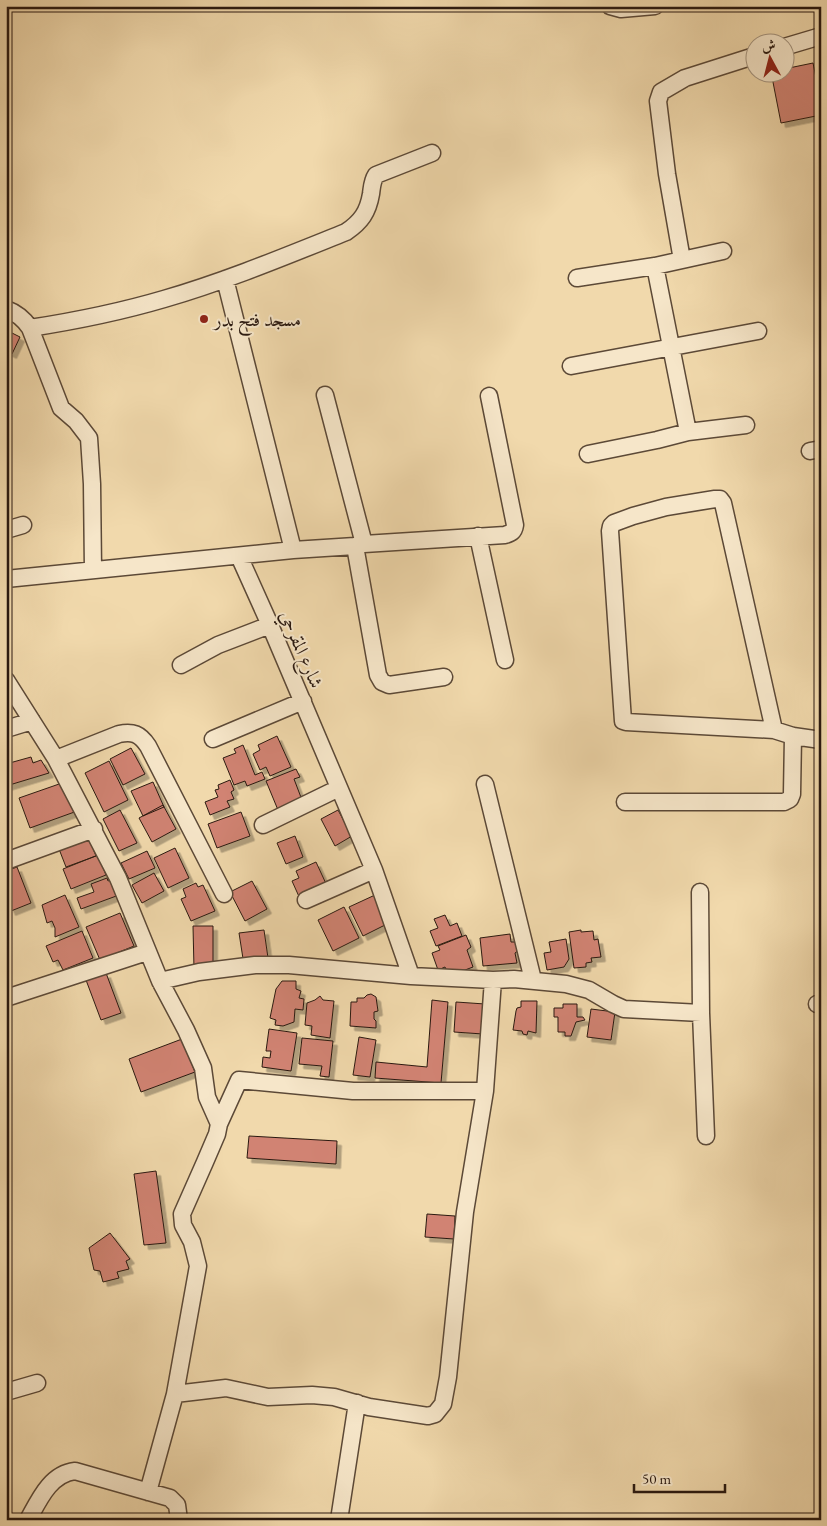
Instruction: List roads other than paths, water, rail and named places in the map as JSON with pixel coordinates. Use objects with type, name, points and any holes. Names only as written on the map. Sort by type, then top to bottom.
[{"type":"street","points":[[610,6],[621,9],[655,6]]},
{"type":"street","points":[[794,44],[821,36]]},
{"type":"street","points":[[682,260],[667,174],[658,101],[661,92],[685,78],[744,59]]},
{"type":"street","points":[[30,328],[63,323],[162,300],[225,279],[346,232],[360,222],[369,207],[373,181],[376,175],[432,153]]},
{"type":"street","points":[[577,278],[655,266],[724,252]]},
{"type":"street","points":[[655,266],[688,432]]},
{"type":"street","points":[[225,279],[293,550]]},
{"type":"street","points":[[6,309],[14,312],[30,328],[62,408],[89,438],[92,484],[93,570]]},
{"type":"street","points":[[571,366],[758,331]]},
{"type":"street","points":[[326,395],[360,545],[378,675],[382,682],[389,685],[444,677]]},
{"type":"street","points":[[6,579],[293,550],[505,535],[514,530],[515,525],[489,396]]},
{"type":"street","points":[[588,454],[688,432],[746,425]]},
{"type":"street","points":[[774,730],[723,503],[720,499],[666,507],[614,523],[610,531],[623,721],[774,730],[793,736],[821,740]]},
{"type":"street","points":[[6,530],[24,525]]},
{"type":"street","points":[[478,536],[505,660]]},
{"type":"street","name":"شارع المقرحي","points":[[239,556],[303,701],[374,870],[411,976]]},
{"type":"street","points":[[181,665],[218,645],[270,625]]},
{"type":"street","points":[[6,680],[56,759],[118,878],[147,952],[203,1068],[207,1097],[219,1124]]},
{"type":"street","points":[[213,739],[303,701]]},
{"type":"street","points":[[6,729],[32,721]]},
{"type":"street","points":[[56,759],[119,734],[129,732],[143,738],[224,894]]},
{"type":"street","points":[[626,802],[784,802],[790,799],[792,794],[793,736]]},
{"type":"street","points":[[485,784],[533,980]]},
{"type":"street","points":[[263,825],[339,788]]},
{"type":"street","points":[[6,861],[94,829]]},
{"type":"street","points":[[306,900],[374,870]]},
{"type":"street","points":[[700,892],[701,1014],[706,1136]]},
{"type":"street","points":[[6,998],[147,952]]},
{"type":"street","points":[[160,981],[199,972],[255,965],[289,965],[411,976],[533,980],[566,984],[589,990],[624,1009],[701,1014]]},
{"type":"street","points":[[176,1394],[226,1388],[268,1397],[312,1395],[334,1397],[428,1416],[435,1414],[443,1404],[452,1346],[465,1212],[485,1091],[493,980]]},
{"type":"street","points":[[148,1492],[176,1394],[198,1266],[192,1242],[183,1225],[182,1214],[239,1080],[353,1090],[485,1091]]},
{"type":"street","points":[[6,1392],[37,1383]]},
{"type":"street","points":[[339,1520],[357,1403]]},
{"type":"street","points":[[28,1520],[50,1484],[62,1474],[75,1470],[175,1501],[179,1512],[179,1520]]},
{"type":"place","name":"مسجد فتح بدر","points":[[204,319]]}]
